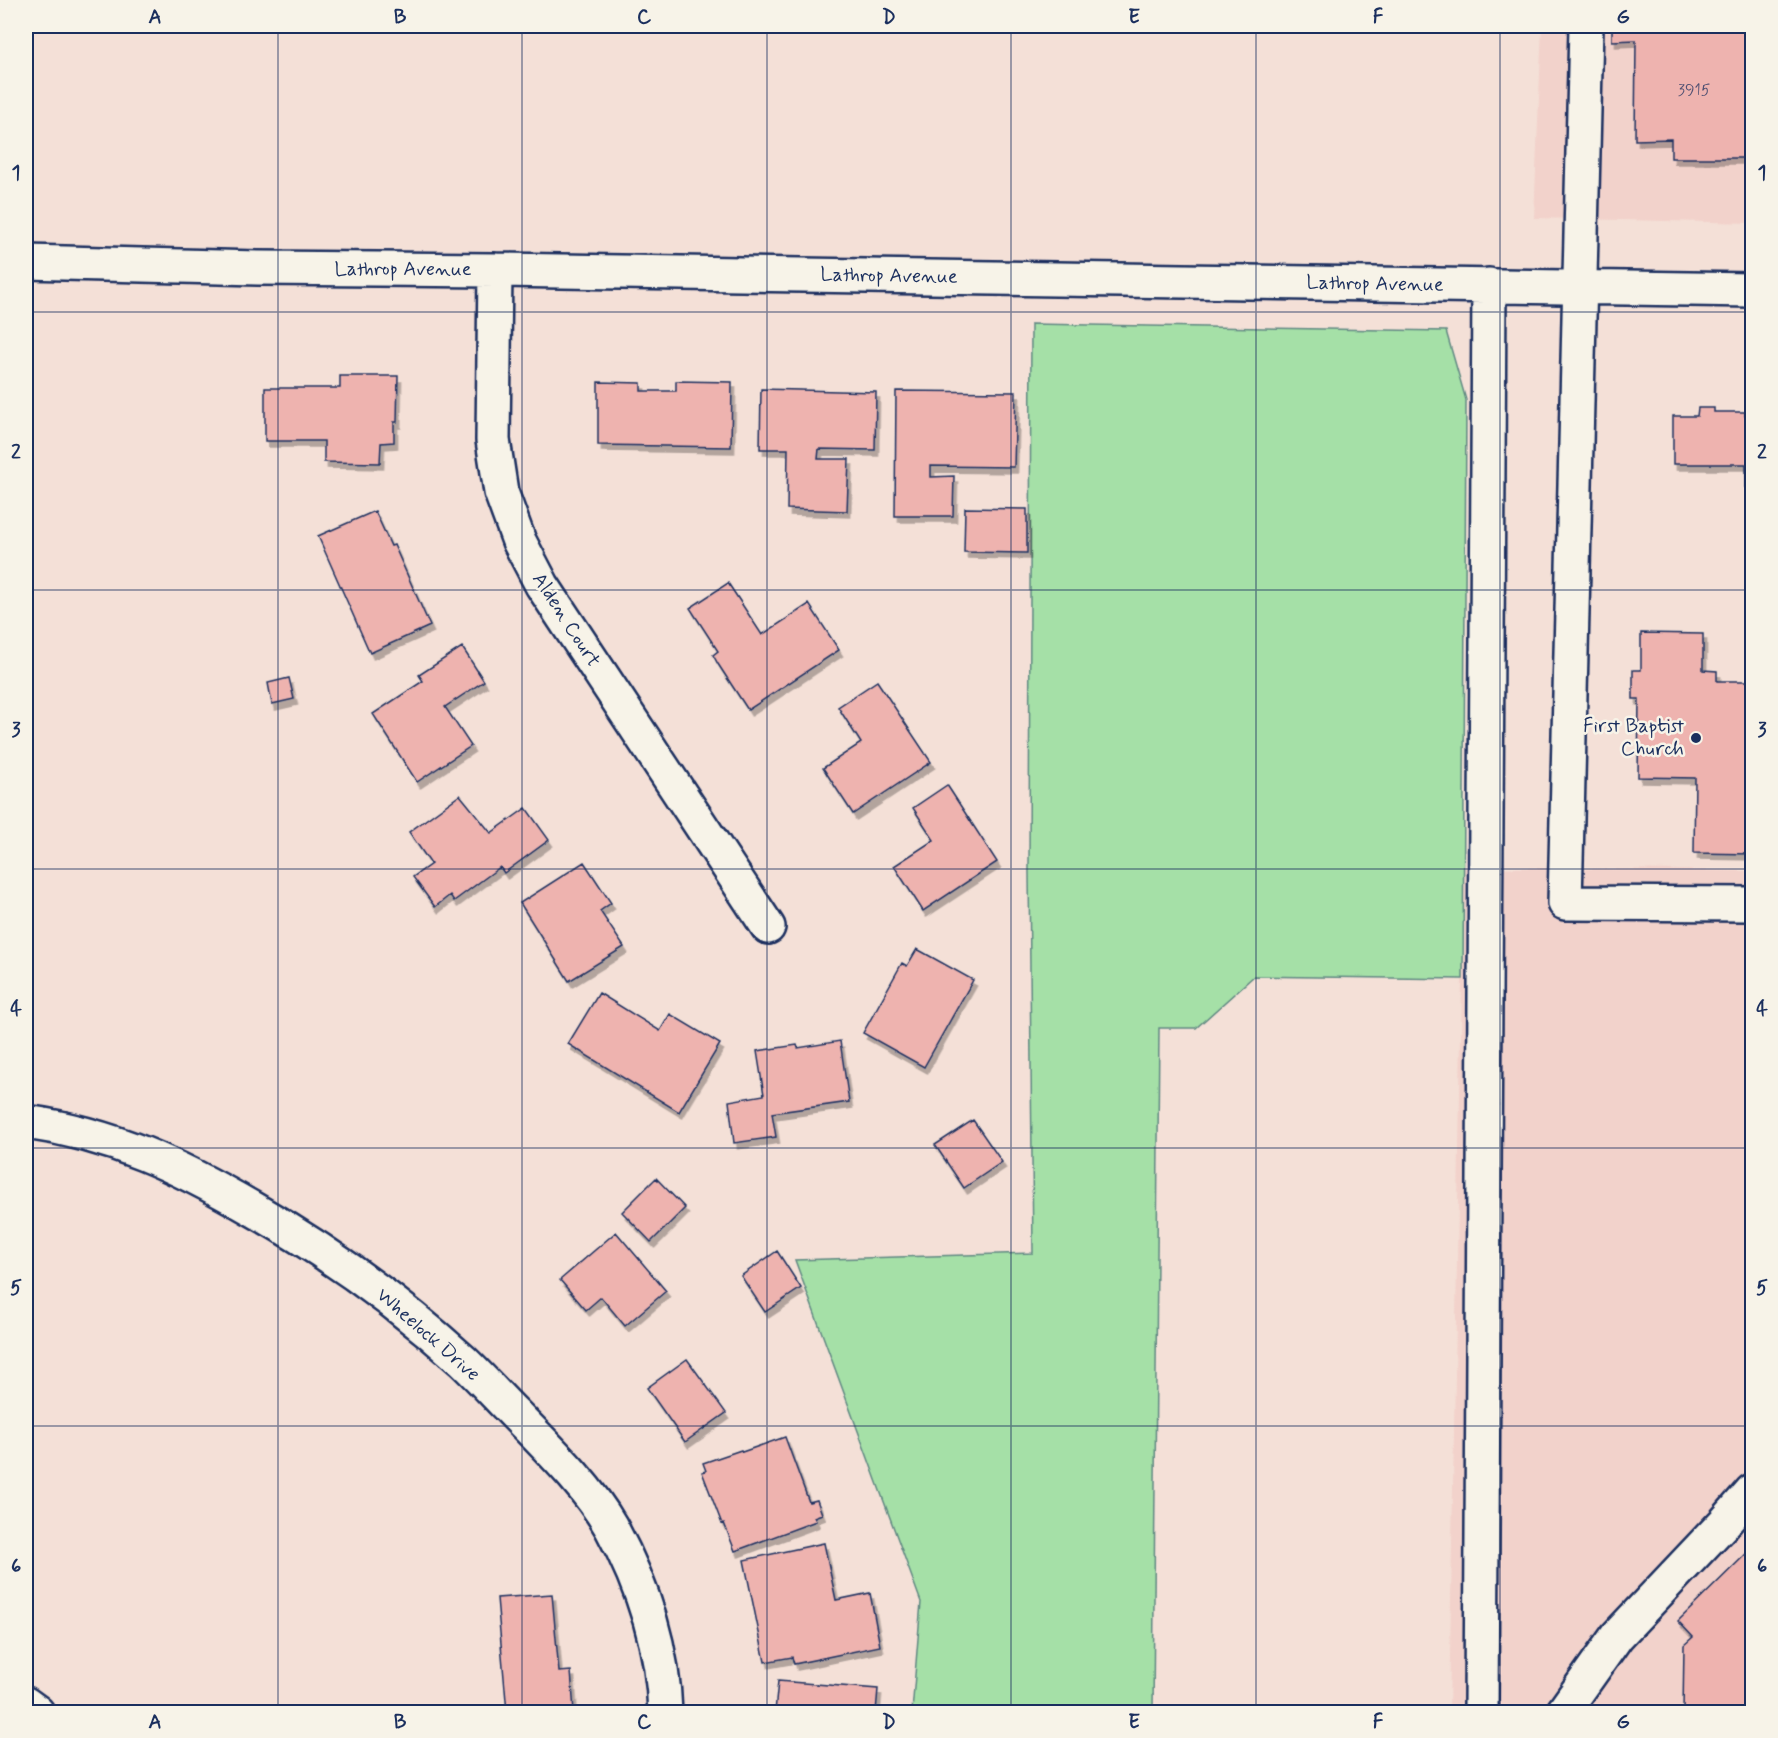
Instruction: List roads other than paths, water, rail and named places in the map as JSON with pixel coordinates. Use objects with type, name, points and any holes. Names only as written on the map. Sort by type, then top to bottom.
[{"type":"street","points":[[1586,26],[1565,903],[1752,904]]},
{"type":"street","name":"Lathrop Avenue","points":[[26,262],[258,268],[1752,290]]},
{"type":"street","name":"Alden Court","points":[[495,270],[493,440],[501,492],[519,542],[542,585],[768,927]]},
{"type":"street","points":[[1481,1713],[1488,285]]},
{"type":"street","name":"Wheelock Drive","points":[[26,1122],[63,1127],[132,1147],[210,1184],[310,1242],[390,1299],[464,1362],[551,1451],[592,1498],[610,1526],[640,1586],[659,1650],[664,1683],[665,1713]]},
{"type":"street","points":[[1563,1713],[1617,1636],[1752,1491]]},
{"type":"street","points":[[26,1704],[37,1713]]},
{"type":"place","name":"First Baptist Church","points":[[1696,738]]}]
